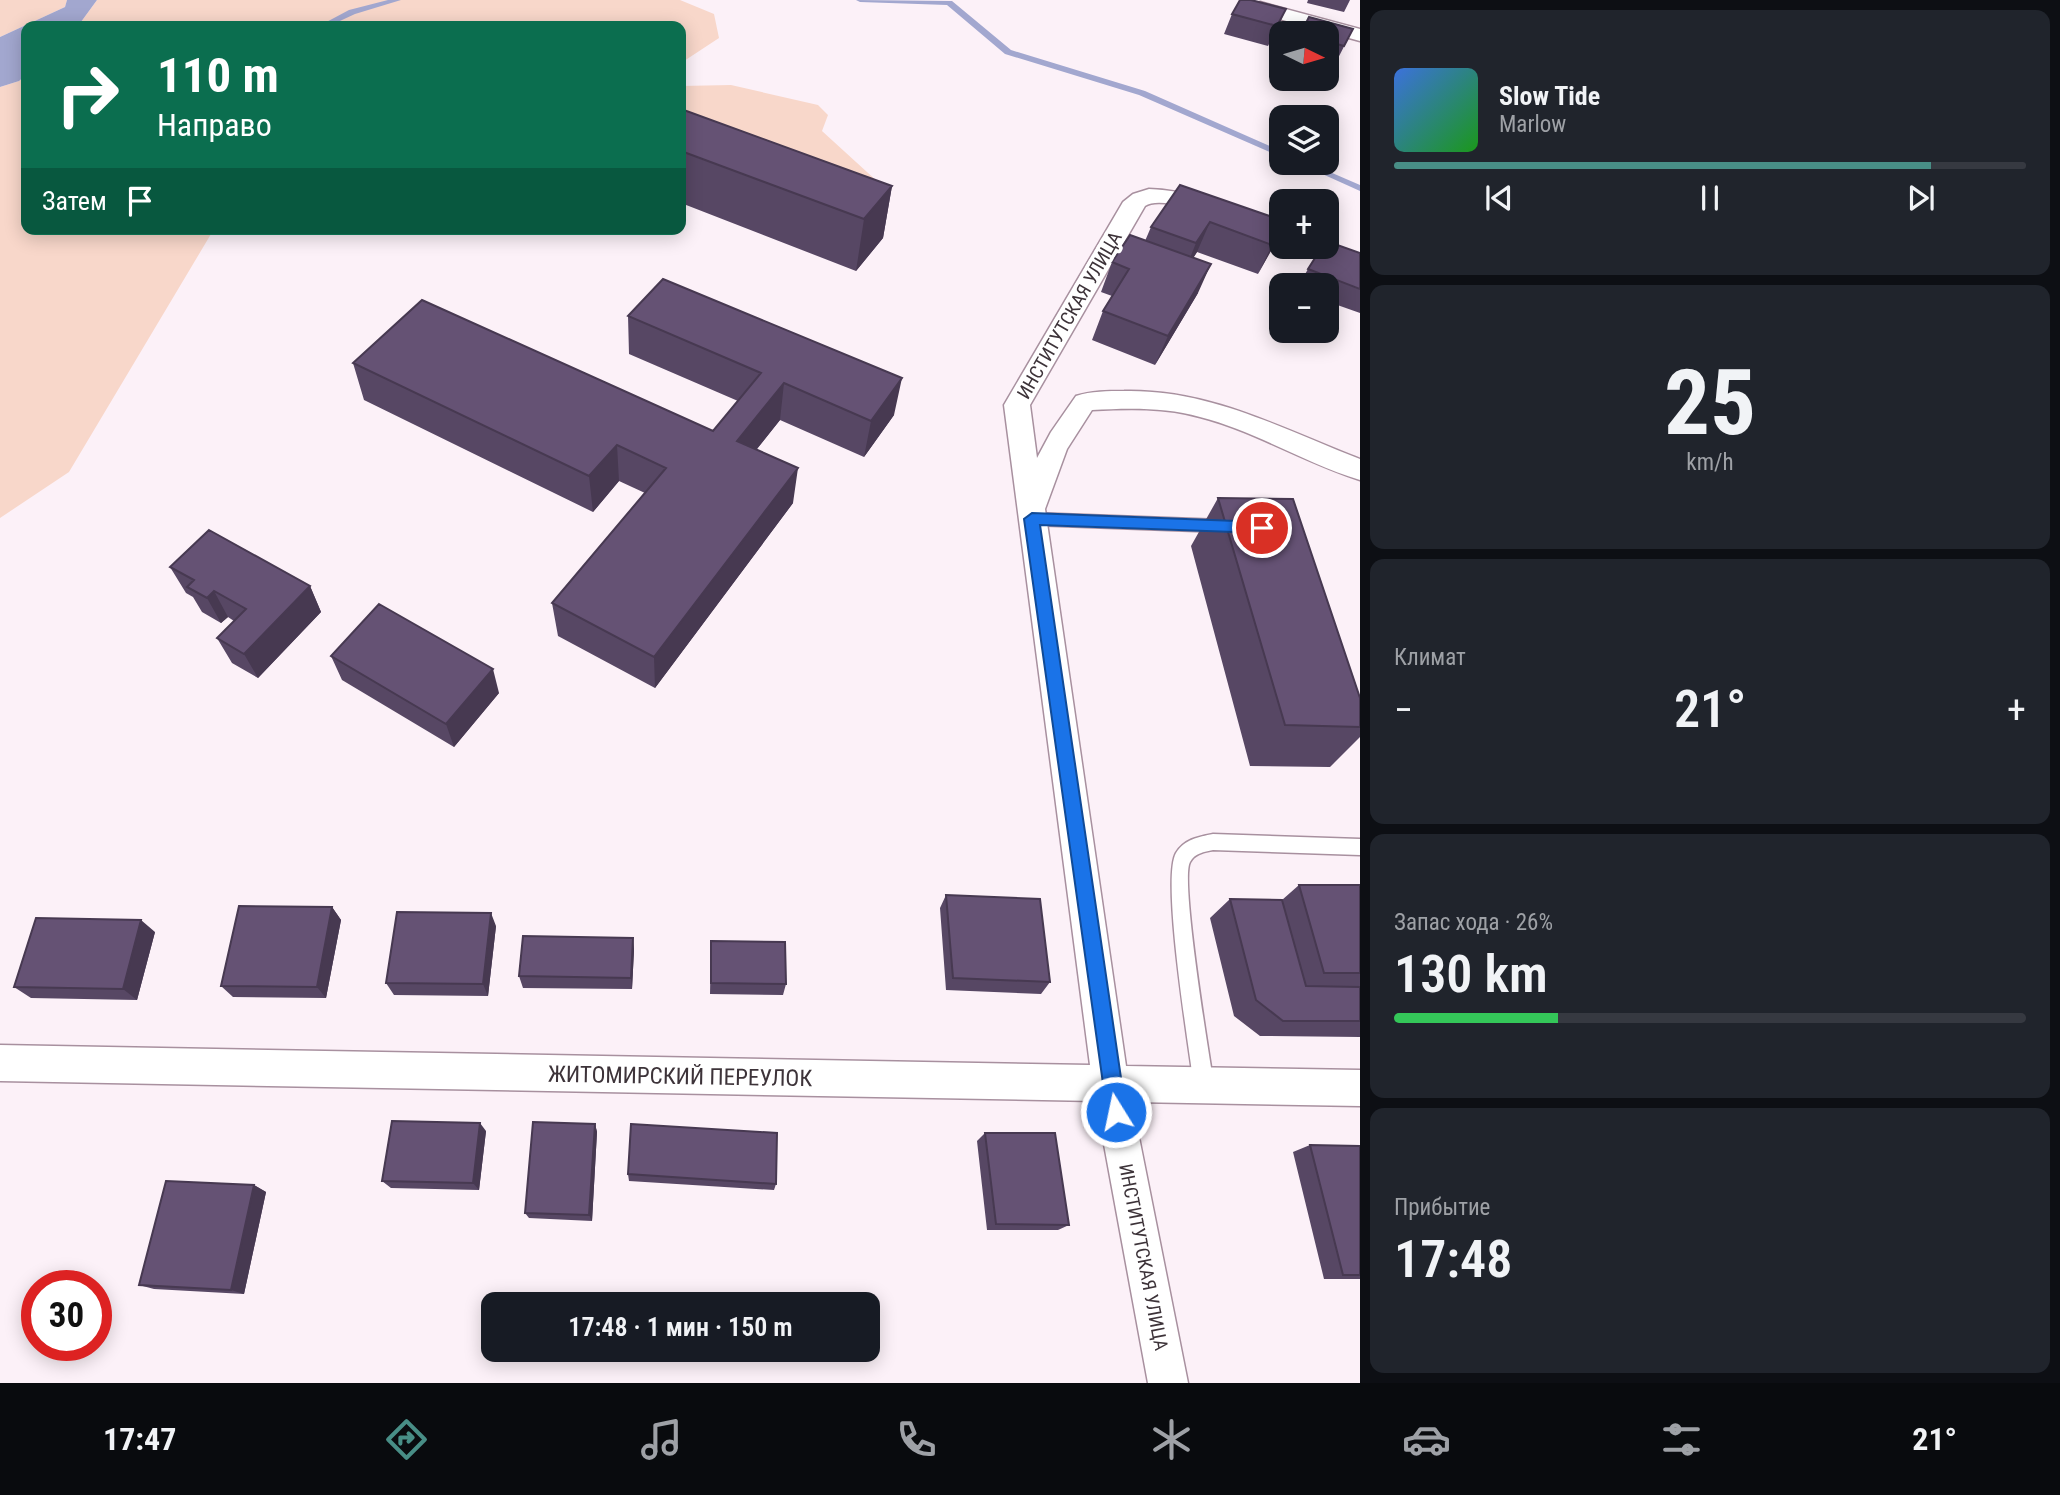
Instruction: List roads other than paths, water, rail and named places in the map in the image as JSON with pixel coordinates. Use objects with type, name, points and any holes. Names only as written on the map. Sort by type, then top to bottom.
[{"type":"street","points":[[1259,8],[1360,35]]},
{"type":"street","name":"ИНСТИТУТСКАЯ УЛИЦА","points":[[1168,1383],[1111,1085],[1017,405],[1131,207],[1147,196],[1173,198],[1269,232]]},
{"type":"street","points":[[1339,257],[1360,264]]},
{"type":"street","points":[[1032,519],[1045,465],[1058,438],[1084,402],[1129,399],[1198,407],[1264,430],[1360,470]]},
{"type":"street","name":"ЖИТОМИРСКИЙ ПЕРЕУЛОК","points":[[0,1063],[1111,1085],[1360,1087]]},
{"type":"lane","points":[[1032,519],[1233,527]]},
{"type":"lane","points":[[1204,1086],[1181,911],[1179,871],[1183,857],[1194,846],[1213,842],[1360,847]]},
{"type":"water","points":[[67,0],[97,0],[82,21],[35,21],[65,7]]},
{"type":"water","points":[[21,27],[21,79],[0,87],[0,37]]},
{"type":"waterway","points":[[333,21],[352,12],[397,0]]},
{"type":"waterway","points":[[860,0],[949,3],[1008,52],[1142,93],[1269,149]]},
{"type":"waterway","points":[[1330,175],[1360,188]]}]
